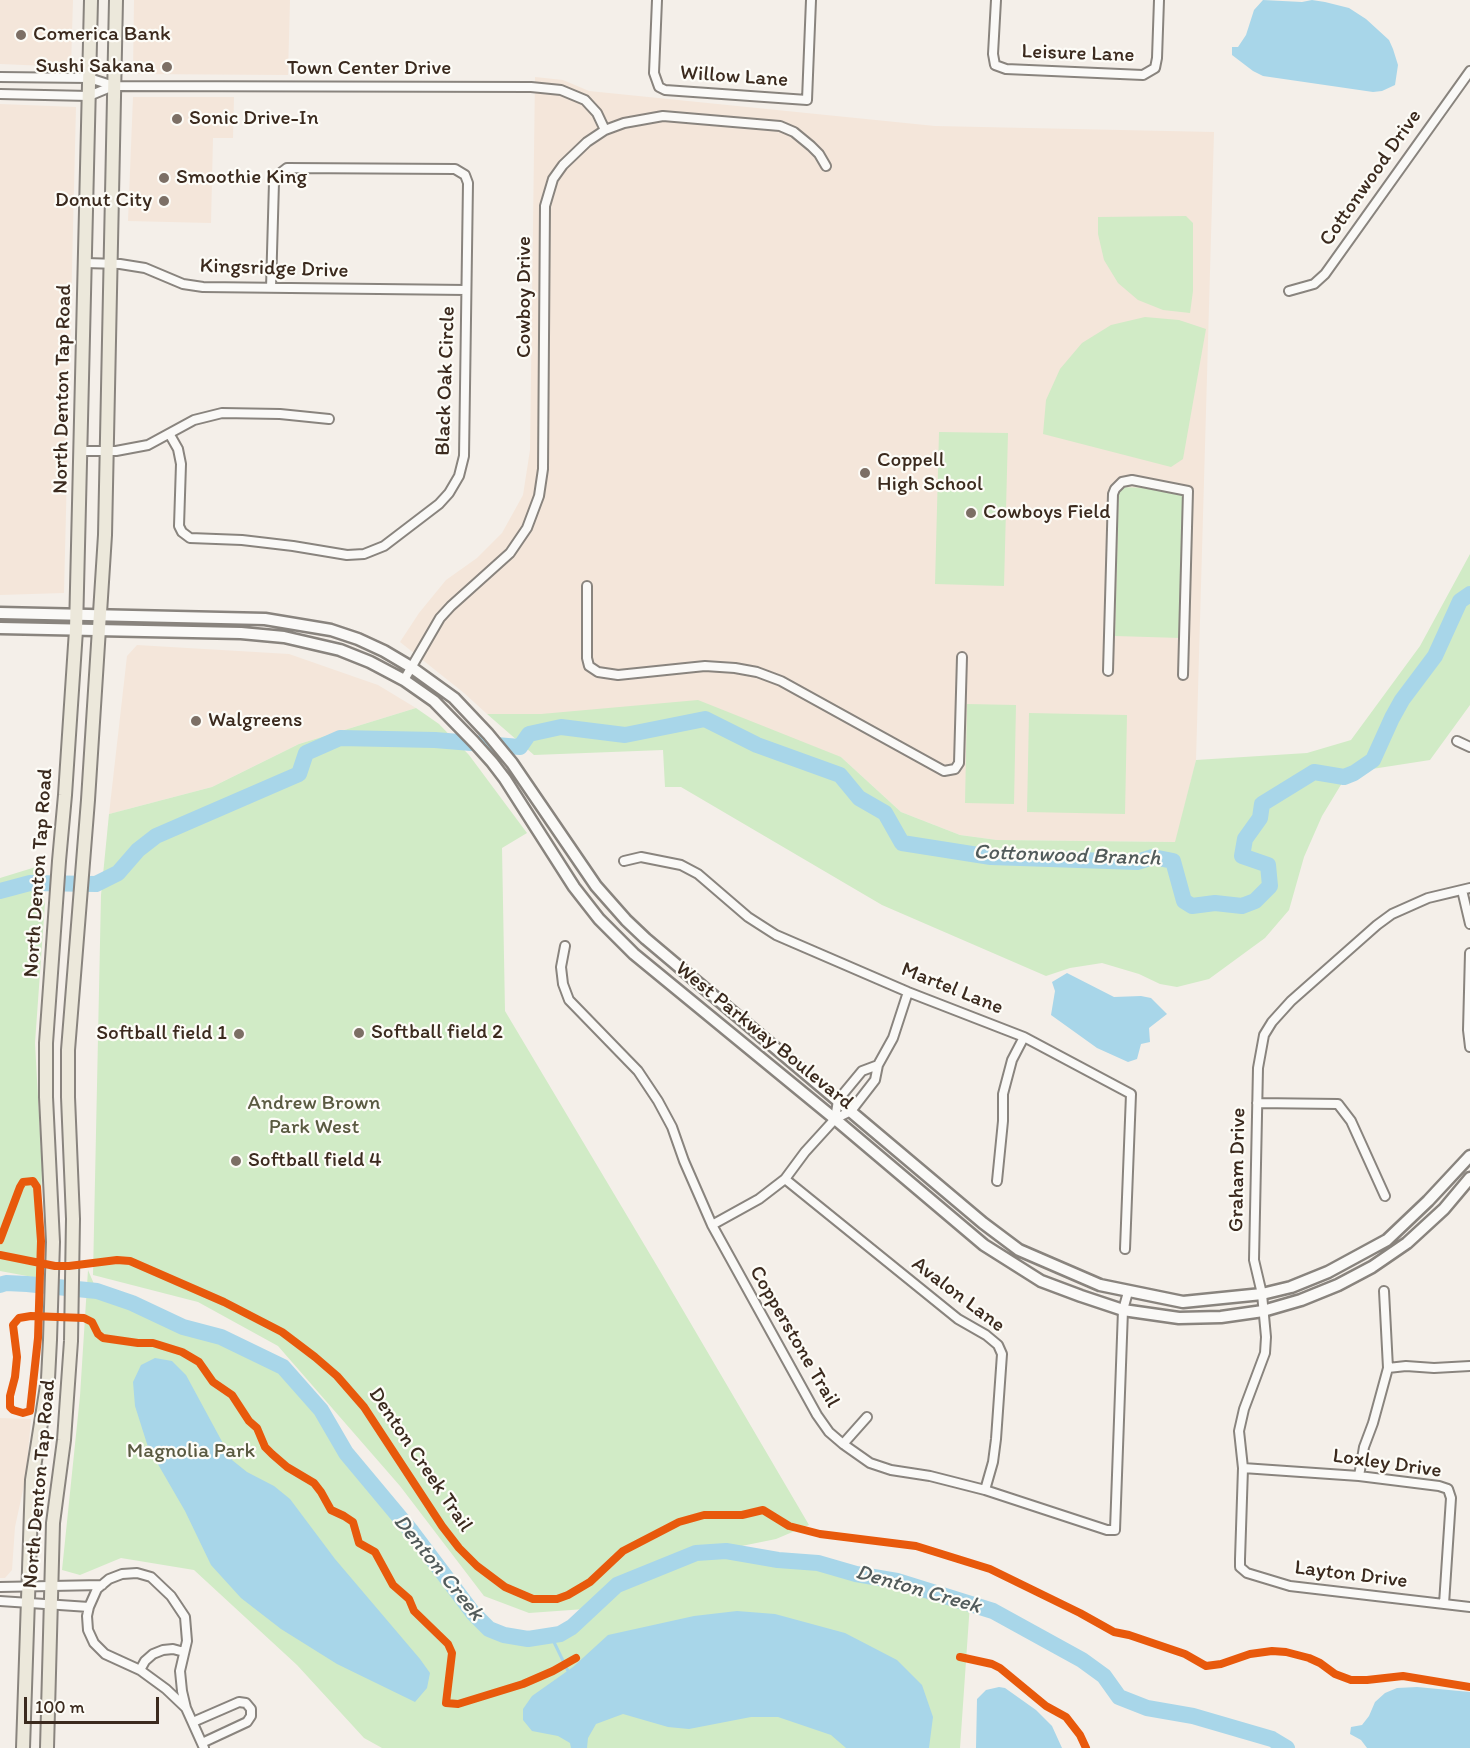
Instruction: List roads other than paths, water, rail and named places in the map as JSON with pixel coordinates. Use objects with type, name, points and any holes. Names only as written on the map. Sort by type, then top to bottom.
[{"type":"main road","name":"North Denton Tap Road","points":[[23,1748],[32,1480],[48,1379],[50,1340],[53,1242],[46,1097],[46,1043],[76,630],[91,0]]},
{"type":"main road","name":"North Denton Tap Road","points":[[47,1748],[53,1523],[64,1440],[73,1242],[68,1050],[88,800],[105,535],[116,0]]},
{"type":"main road","points":[[65,795],[88,800]]},
{"type":"main road","points":[[46,1097],[68,1097]]},
{"type":"main road","points":[[24,1732],[32,1748]]},
{"type":"street","name":"Willow Lane","points":[[657,0],[654,73],[659,87],[665,90],[807,100],[811,0]]},
{"type":"street","name":"Leisure Lane","points":[[996,0],[993,54],[996,65],[1006,69],[1143,75],[1155,68],[1159,0]]},
{"type":"street","name":"Cottonwood Drive","points":[[1289,291],[1314,284],[1325,274],[1470,71]]},
{"type":"street","name":"Town Center Drive","points":[[0,77],[89,78],[114,86],[531,87],[561,90],[585,100],[597,113],[605,130]]},
{"type":"street","name":"Town Center Drive","points":[[0,94],[89,96],[114,86]]},
{"type":"street","name":"Cowboy Drive","points":[[404,680],[431,631],[446,612],[510,553],[527,528],[539,496],[543,469],[545,206],[553,179],[563,165],[587,142],[605,130],[645,118],[663,116],[780,126],[794,132],[811,146],[826,166]]},
{"type":"street","name":"Black Oak Circle","points":[[170,435],[178,449],[181,464],[179,525],[182,532],[190,538],[273,543],[347,555],[364,554],[384,546],[449,494],[459,477],[464,456],[468,183],[465,175],[455,169],[287,168],[278,175],[274,182],[271,288]]},
{"type":"street","name":"Kingsridge Drive","points":[[85,262],[145,268],[183,284],[203,287],[466,291]]},
{"type":"street","points":[[81,451],[116,452],[148,445],[194,420],[222,413],[280,414],[329,419]]},
{"type":"street","points":[[1108,670],[1113,494],[1122,482],[1132,480],[1188,492],[1183,675]]},
{"type":"street","points":[[587,586],[587,658],[589,666],[598,672],[618,675],[705,666],[757,672],[781,681],[944,771],[955,769],[959,763],[962,657]]},
{"type":"street","name":"West Parkway Boulevard","points":[[0,613],[265,620],[331,630],[384,651],[411,667],[454,698],[512,763],[596,886],[626,920],[983,1223],[1019,1250],[1100,1285],[1183,1302],[1262,1294],[1291,1287],[1328,1272],[1387,1240],[1470,1156]]},
{"type":"street","name":"West Parkway Boulevard","points":[[0,628],[241,633],[284,637],[340,650],[370,662],[404,680],[434,701],[492,762],[574,887],[599,918],[634,954],[984,1245],[1041,1281],[1123,1310],[1179,1318],[1221,1317],[1263,1311],[1301,1300],[1338,1285],[1372,1267],[1407,1243],[1444,1209],[1470,1178]]},
{"type":"street","points":[[1457,741],[1470,747]]},
{"type":"street","name":"Martel Lane","points":[[624,861],[641,857],[681,865],[698,874],[748,917],[776,935],[908,992],[1024,1037],[1131,1094],[1125,1249]]},
{"type":"street","points":[[1466,889],[1470,924]]},
{"type":"street","name":"Graham Drive","points":[[1240,1559],[1243,1468],[1239,1431],[1244,1409],[1265,1353],[1266,1337],[1262,1294],[1254,1260],[1258,1068],[1264,1035],[1272,1022],[1291,1001],[1392,914],[1428,898],[1466,889]]},
{"type":"street","name":"Copperstone Trail","points":[[565,946],[561,967],[563,984],[569,1000],[638,1071],[658,1101],[672,1127],[712,1225],[817,1415],[829,1432],[870,1463],[891,1470],[930,1476],[985,1490],[1084,1523],[1115,1530],[1123,1310],[1128,1292]]},
{"type":"street","points":[[1470,953],[1468,1030],[1470,1047]]},
{"type":"street","points":[[712,1225],[759,1199],[785,1179],[834,1119],[851,1111],[875,1080],[878,1065],[893,1038],[908,992]]},
{"type":"street","points":[[997,1181],[1003,1121],[1003,1094],[1012,1060],[1024,1037]]},
{"type":"street","points":[[834,1119],[838,1100],[862,1071],[878,1065]]},
{"type":"street","points":[[1257,1103],[1338,1104],[1351,1121],[1385,1196]]},
{"type":"street","name":"Avalon Lane","points":[[785,1179],[958,1319],[986,1335],[998,1345],[1002,1354],[996,1438],[993,1462],[985,1490]]},
{"type":"street","points":[[1359,1476],[1364,1447],[1388,1368],[1384,1291]]},
{"type":"street","points":[[1388,1368],[1470,1366]]},
{"type":"street","points":[[843,1444],[867,1417]]},
{"type":"street","name":"Loxley Drive","points":[[1243,1468],[1359,1476],[1448,1489],[1451,1498],[1444,1604]]},
{"type":"street","name":"Layton Drive","points":[[1240,1559],[1240,1567],[1246,1573],[1278,1584],[1470,1607]]},
{"type":"street","points":[[186,1708],[166,1689],[140,1670],[105,1654],[94,1643],[88,1630],[87,1616],[90,1601],[109,1579],[122,1574],[137,1573],[151,1577],[171,1596],[185,1617],[187,1641],[180,1671],[182,1691],[186,1708],[203,1745],[247,1722],[251,1716],[251,1709],[246,1703],[239,1702],[193,1722]]},
{"type":"street","points":[[0,1587],[102,1585]]},
{"type":"street","points":[[0,1601],[89,1607]]},
{"type":"street","points":[[140,1670],[153,1654],[173,1649],[184,1652]]},
{"type":"water","points":[[1263,0],[1302,2],[1312,0],[1349,8],[1366,19],[1389,40],[1398,65],[1395,85],[1373,92],[1263,76],[1253,71],[1232,55],[1232,47],[1238,47],[1246,35],[1254,10]]},
{"type":"water","points":[[1067,973],[1114,997],[1151,998],[1167,1014],[1149,1028],[1150,1042],[1141,1044],[1137,1059],[1128,1062],[1097,1048],[1051,1015],[1055,991],[1052,982]]},
{"type":"water","points":[[155,1358],[172,1361],[186,1375],[232,1460],[247,1472],[274,1486],[290,1499],[335,1559],[420,1659],[430,1673],[427,1688],[415,1702],[337,1664],[281,1629],[241,1598],[211,1565],[185,1511],[148,1447],[135,1406],[133,1382],[141,1365]]},
{"type":"water","points":[[737,1611],[775,1614],[845,1633],[897,1660],[922,1685],[933,1717],[929,1748],[846,1748],[831,1735],[778,1717],[751,1717],[689,1729],[668,1727],[623,1714],[596,1724],[588,1738],[587,1748],[571,1748],[570,1743],[558,1736],[532,1731],[523,1720],[523,1709],[532,1696],[573,1667],[608,1635],[694,1616]]},
{"type":"water","points":[[1417,1687],[1470,1692],[1470,1748],[1367,1748],[1361,1740],[1350,1734],[1351,1727],[1362,1725],[1375,1702],[1385,1693],[1397,1688]]},
{"type":"water","points":[[1005,1688],[1036,1710],[1052,1726],[1062,1748],[976,1748],[977,1699],[986,1690]]},
{"type":"waterway","name":"Cottonwood Branch","points":[[0,891],[30,883],[96,884],[118,873],[138,850],[156,836],[299,774],[306,753],[340,738],[435,740],[520,747],[529,734],[561,727],[625,735],[705,719],[757,745],[840,775],[859,798],[885,813],[902,843],[991,857],[1137,862],[1153,857],[1173,861],[1184,901],[1192,906],[1215,903],[1242,906],[1255,901],[1270,886],[1268,865],[1242,856],[1245,839],[1260,818],[1262,804],[1314,772],[1344,777],[1373,760],[1402,700],[1435,656],[1460,601],[1470,594]]},
{"type":"waterway","name":"Denton Creek","points":[[0,1285],[27,1284],[97,1291],[132,1303],[183,1327],[221,1337],[283,1367],[321,1410],[346,1453],[412,1532],[473,1613],[489,1629],[504,1635],[528,1639],[560,1634],[572,1627],[617,1585],[696,1553],[726,1551],[778,1560],[818,1563],[856,1574],[897,1581],[993,1611],[1082,1660],[1104,1676],[1119,1697],[1147,1708],[1193,1716],[1272,1739],[1287,1748]]},
{"type":"waterway","points":[[551,1636],[569,1673]]},
{"type":"place","name":"Comerica Bank","points":[[21,35]]},
{"type":"place","name":"Sushi Sakana","points":[[167,67]]},
{"type":"place","name":"Sonic Drive-In","points":[[177,119]]},
{"type":"place","name":"Smoothie King","points":[[164,178]]},
{"type":"place","name":"Donut City","points":[[164,201]]},
{"type":"place","name":"Coppell High School","points":[[865,473]]},
{"type":"place","name":"Cowboys Field","points":[[971,513]]},
{"type":"place","name":"Walgreens","points":[[196,721]]},
{"type":"place","name":"Softball field 2","points":[[359,1033]]},
{"type":"place","name":"Softball field 1","points":[[239,1034]]},
{"type":"place","name":"Softball field 4","points":[[236,1161]]},
{"type":"park label","name":"Andrew Brown Park West","points":[[314,1116]]},
{"type":"park label","name":"Magnolia Park","points":[[191,1452]]}]
